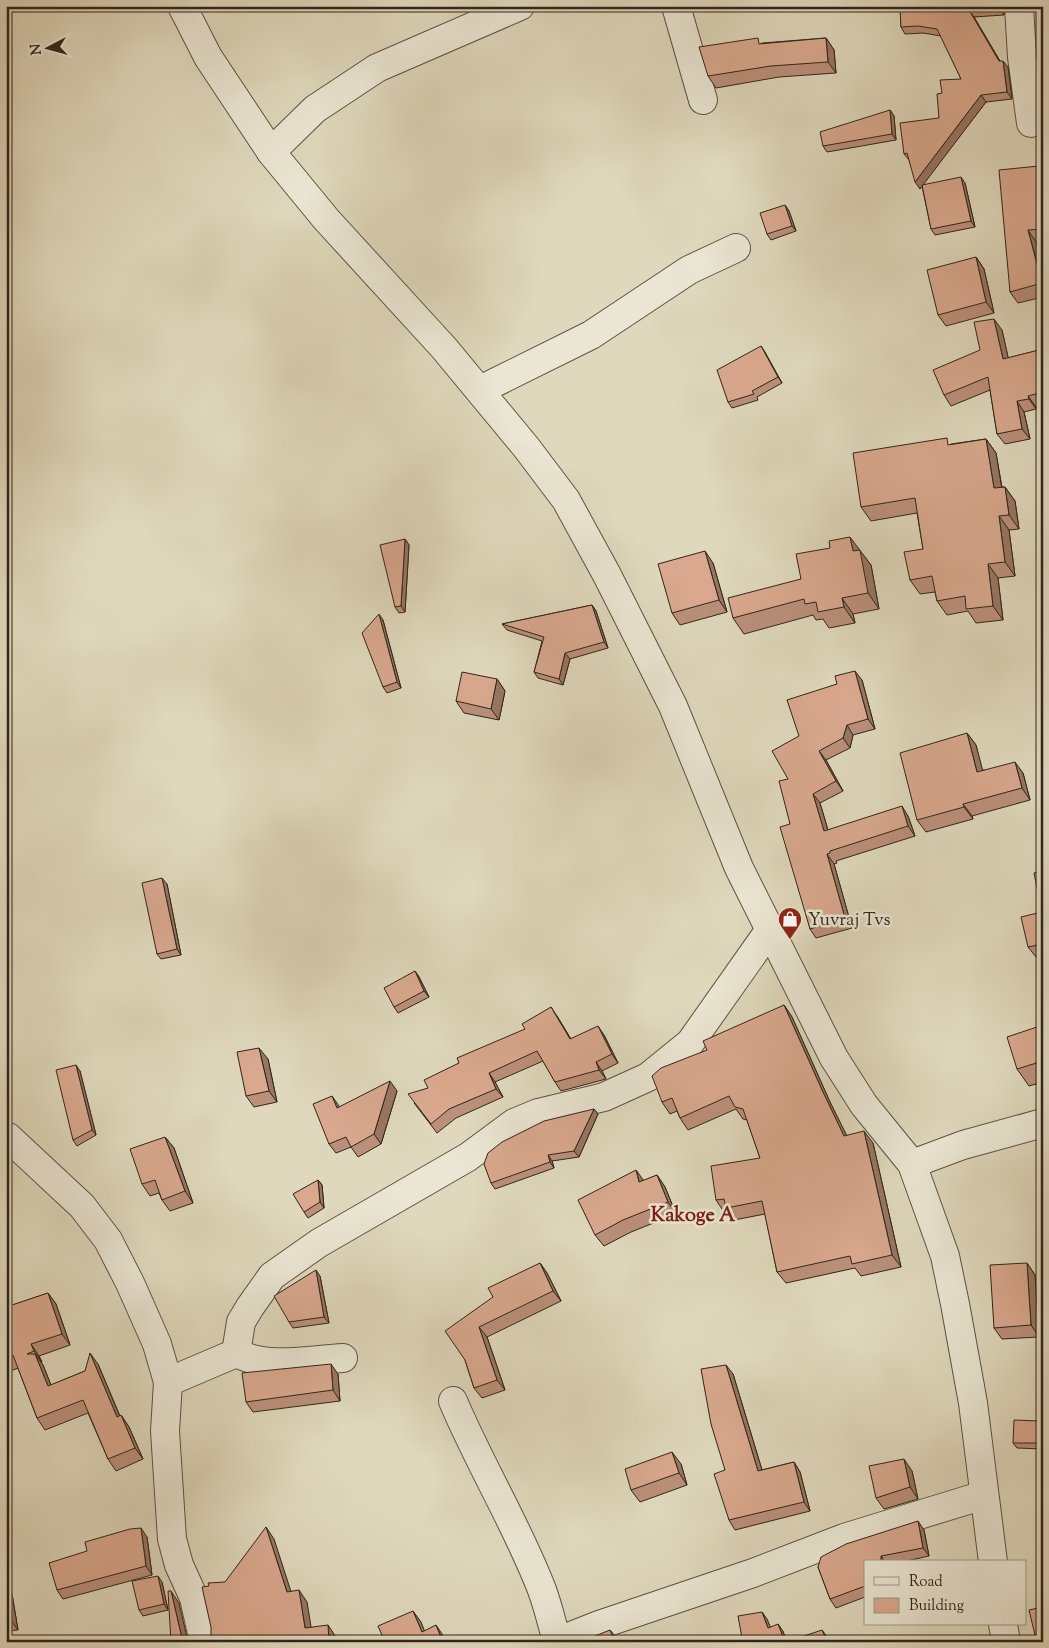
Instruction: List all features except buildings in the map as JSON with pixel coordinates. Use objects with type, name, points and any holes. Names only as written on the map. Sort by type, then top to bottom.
[{"type":"street","points":[[182,6],[208,57],[271,152],[326,218],[480,390],[526,447],[566,500],[607,575],[674,706],[739,868],[834,1058],[864,1105],[912,1164],[945,1256],[955,1304],[973,1403],[994,1560]]},
{"type":"street","points":[[271,152],[315,109],[377,68],[520,6]]},
{"type":"street","points":[[676,6],[702,100]]},
{"type":"street","points":[[1019,6],[1022,57],[1032,123]]},
{"type":"street","points":[[480,390],[591,335],[689,270],[736,248]]},
{"type":"street","points":[[236,1353],[242,1322],[272,1276],[319,1243],[468,1157],[514,1122],[538,1113],[604,1097],[648,1077],[690,1043],[769,931]]},
{"type":"street","points":[[912,1164],[963,1145],[1043,1123]]},
{"type":"street","points":[[7,1136],[82,1206],[108,1240],[158,1344],[168,1382],[165,1431],[172,1539],[179,1565],[194,1598],[204,1642]]},
{"type":"street","points":[[168,1382],[236,1353],[246,1358],[264,1362],[343,1358]]},
{"type":"street","points":[[453,1401],[513,1525],[542,1591],[556,1641],[744,1576],[844,1538],[984,1495]]},
{"type":"street","points":[[1003,1626],[1006,1642]]},
{"type":"place","name":"Yuvraj Tvs","points":[[790,940]]},
{"type":"district","name":"Kakoge A","points":[[693,1214]]}]
